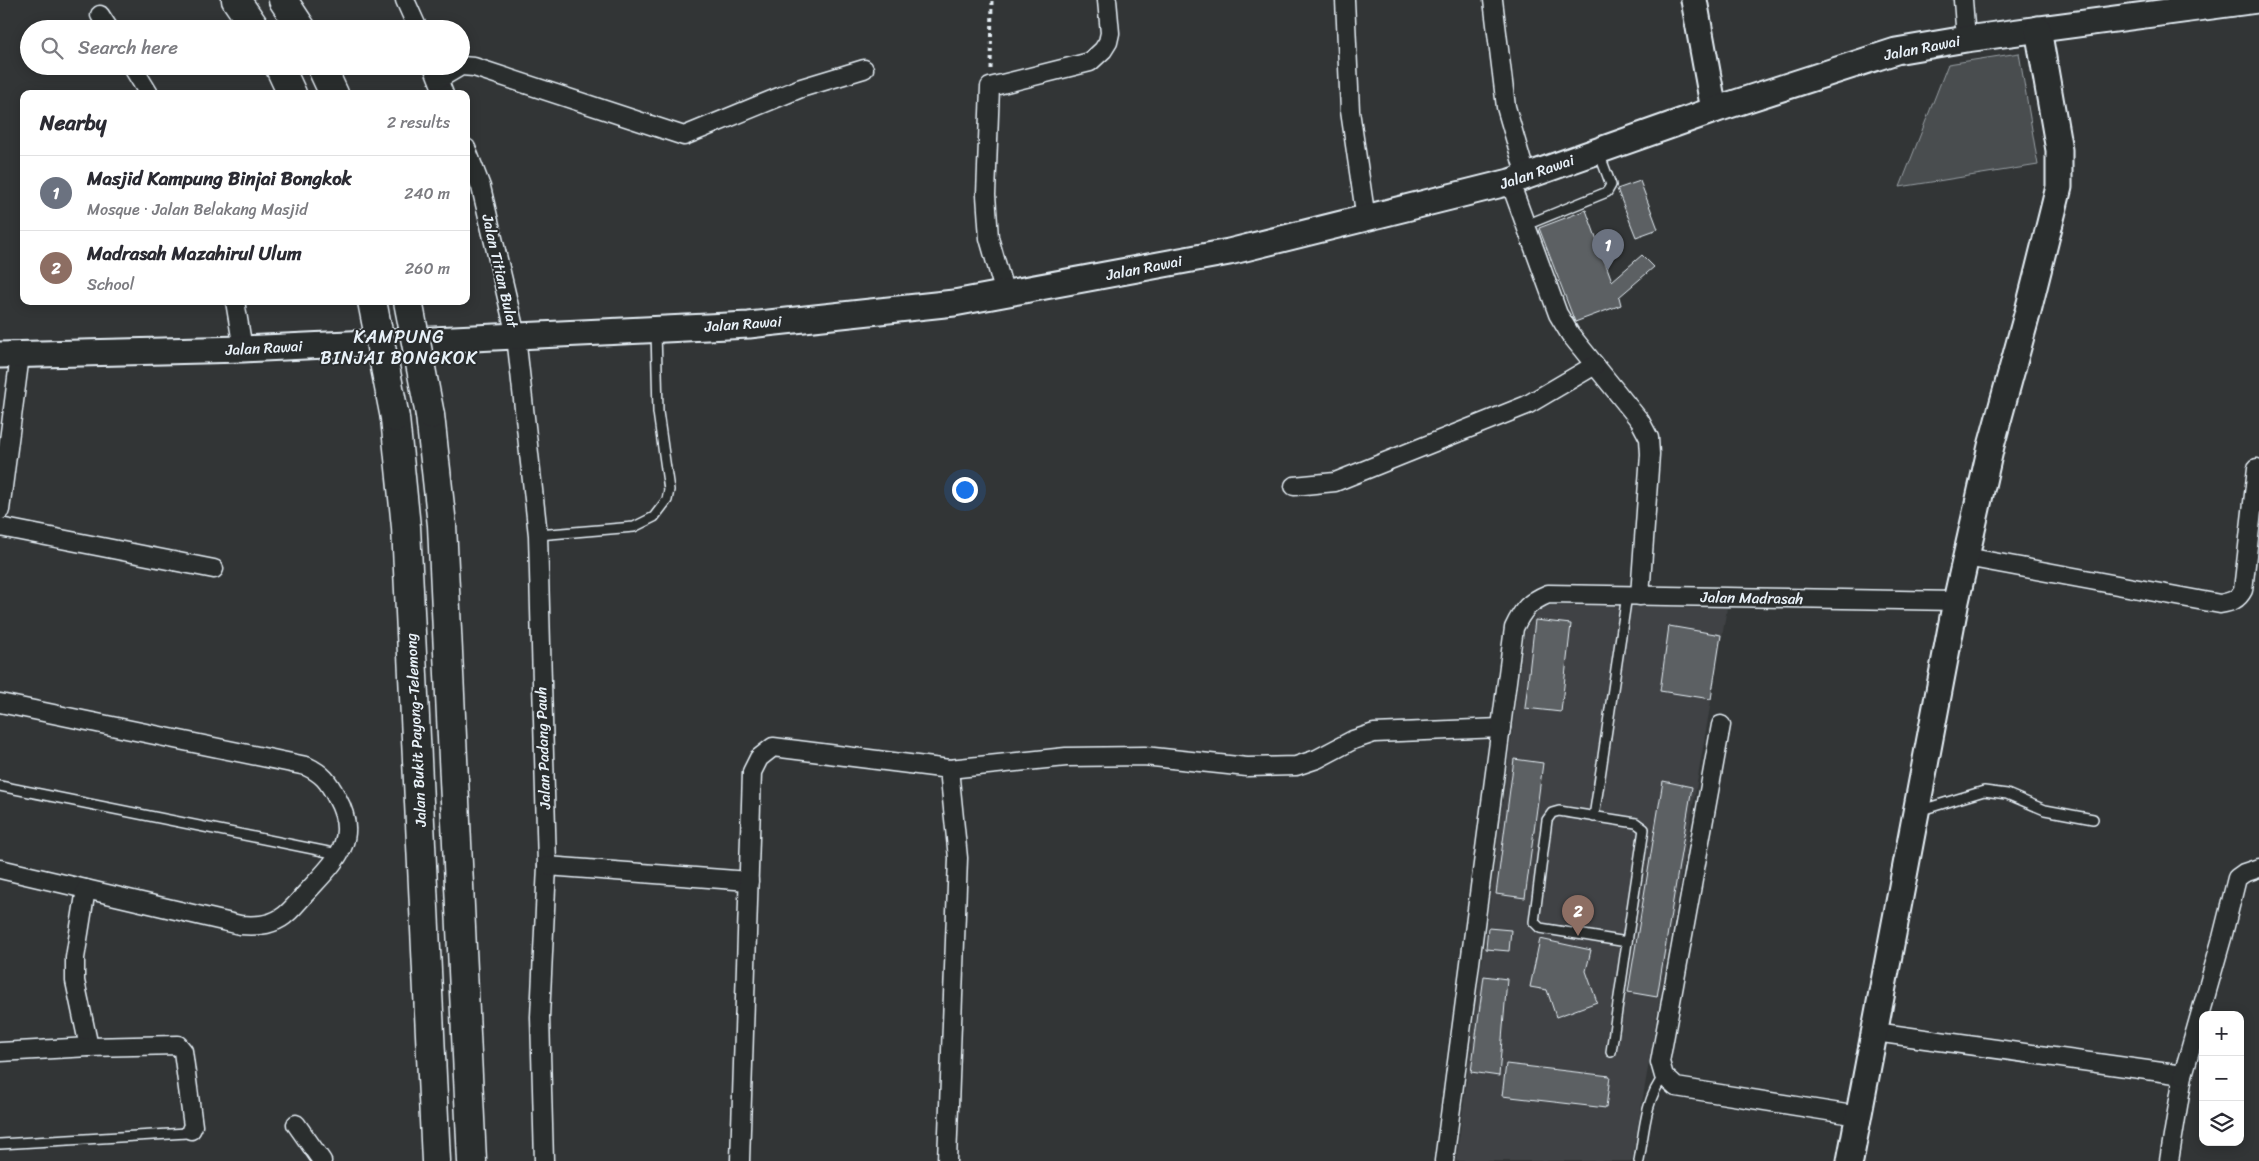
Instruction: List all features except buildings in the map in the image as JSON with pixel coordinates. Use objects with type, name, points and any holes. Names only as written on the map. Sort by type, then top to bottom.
[{"type":"highway","points":[[236,0],[250,20]]},
{"type":"highway","points":[[283,0],[296,20]]},
{"type":"highway","points":[[283,75],[290,90]]},
{"type":"highway","points":[[326,75],[332,90]]},
{"type":"highway","name":"Jalan Bukit Payong-Telemong","points":[[373,305],[395,418],[406,527],[436,1161]]},
{"type":"highway","points":[[409,305],[430,415],[442,525],[472,1161]]},
{"type":"main road","points":[[1694,0],[1714,110]]},
{"type":"main road","name":"Jalan Rawai","points":[[10,355],[243,349],[749,325],[954,303],[1229,252],[1366,219],[1518,179],[1714,110],[1896,51],[1966,39],[2257,0]]},
{"type":"main road","points":[[1850,1161],[1956,601],[1991,446],[2038,275],[2059,187],[2059,150],[2038,29]]},
{"type":"street","points":[[405,0],[414,20]]},
{"type":"street","points":[[1005,294],[989,238],[986,195],[990,87],[1090,62],[1103,50],[1108,42],[1110,33],[1106,0]]},
{"type":"street","points":[[1345,0],[1350,111],[1366,219]]},
{"type":"street","points":[[1493,0],[1506,107],[1526,225],[1558,314],[1570,334],[1640,421],[1649,438],[1650,454],[1634,596]]},
{"type":"street","points":[[1963,0],[1966,39]]},
{"type":"street","points":[[470,67],[684,136],[801,88],[864,68]]},
{"type":"street","points":[[137,75],[147,90]]},
{"type":"street","name":"Jalan Titian Bulat","points":[[470,158],[481,187],[516,336]]},
{"type":"street","points":[[236,305],[243,349]]},
{"type":"street","name":"Jalan Padang Pauh","points":[[516,336],[538,535],[546,866],[540,1017],[544,1161]]},
{"type":"street","points":[[0,510],[10,355]]},
{"type":"street","points":[[1294,486],[1335,482],[1527,405],[1595,365]]},
{"type":"street","points":[[1966,557],[2220,604],[2226,603],[2240,596],[2243,590],[2257,468]]},
{"type":"street","points":[[0,527],[214,569]]},
{"type":"street","name":"Jalan Madrasah","points":[[1501,728],[1514,628],[1520,615],[1532,601],[1548,594],[1956,601]]},
{"type":"street","points":[[0,703],[306,766],[319,772],[330,785],[347,821],[345,843],[324,873],[282,918],[257,926],[240,925],[0,869]]},
{"type":"street","points":[[1721,725],[1660,1062],[1664,1076],[1676,1088],[1859,1116]]},
{"type":"street","points":[[740,1161],[752,772],[759,758],[773,747],[949,768],[1066,757],[1144,756],[1247,767],[1296,766],[1317,760],[1353,740],[1374,733],[1501,728],[1444,1161]]},
{"type":"street","points":[[947,1161],[958,858],[949,768]]},
{"type":"street","points":[[546,866],[749,880]]},
{"type":"street","points":[[2170,1161],[2183,1076],[2238,878],[2244,873],[2259,868]]},
{"type":"street","points":[[86,889],[75,958],[75,981],[89,1047]]},
{"type":"street","points":[[1874,1032],[2183,1076]]},
{"type":"street","points":[[0,1052],[89,1047],[180,1046],[193,1126],[191,1130]]},
{"type":"street","points":[[296,1124],[322,1161]]},
{"type":"lane","points":[[1526,225],[1607,192],[1611,185],[1598,150]]},
{"type":"lane","points":[[538,535],[634,527],[654,517],[667,500],[669,490],[658,412],[656,330]]},
{"type":"lane","points":[[1594,817],[1634,596]]},
{"type":"lane","points":[[0,786],[338,854]]},
{"type":"lane","points":[[1915,812],[1984,791],[2007,794],[2045,810],[2093,819]]},
{"type":"lane","points":[[1611,1052],[1644,829],[1636,823],[1559,811],[1552,813],[1549,816],[1534,922],[1540,928],[1627,942]]},
{"type":"lane","points":[[1639,1161],[1651,1098],[1656,1085],[1664,1076]]},
{"type":"lane","points":[[0,1144],[187,1132],[191,1130]]},
{"type":"path","points":[[990,87],[992,0]]},
{"type":"shaded area","points":[[2019,53],[2038,165],[1900,187],[1948,64]]},
{"type":"shaded area","points":[[1551,605],[1727,608],[1632,1161],[1456,1161],[1525,631],[1539,610]]},
{"type":"place","name":"Masjid Kampung Binjai Bongkok","points":[[1608,270]]},
{"type":"place","name":"Madrasah Mazahirul Ulum","points":[[1578,936]]},
{"type":"district","name":"KAMPUNG BINJAI BONGKOK","points":[[399,347]]}]
